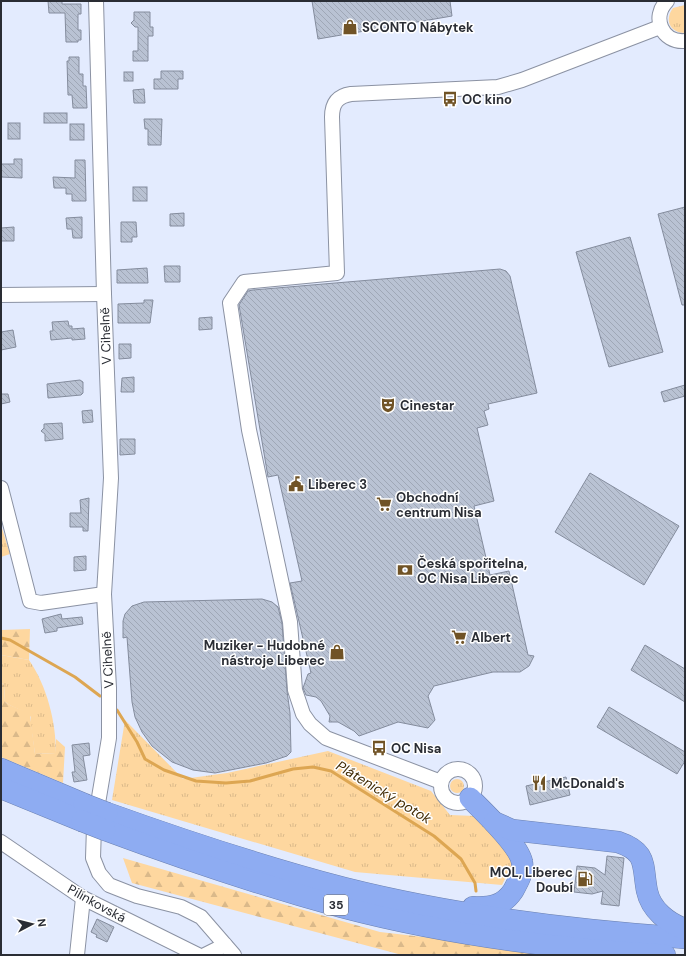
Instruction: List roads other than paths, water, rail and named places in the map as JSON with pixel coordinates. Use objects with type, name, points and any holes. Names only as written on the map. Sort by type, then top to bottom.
[{"type":"highway","name":"35","points":[[1,769],[83,812]]},
{"type":"highway","name":"35","points":[[1,788],[83,812],[106,821],[184,859],[343,907],[489,936],[546,944],[665,955]]},
{"type":"highway","points":[[422,905],[486,908],[498,905],[506,899],[521,875],[522,863],[519,853],[494,822],[470,798]]},
{"type":"highway","name":"35","points":[[106,821],[183,840],[345,888],[422,905],[549,926],[610,933],[685,938]]},
{"type":"highway","points":[[494,822],[512,830],[618,842],[629,846],[638,854],[644,864],[647,891],[653,906],[663,917],[685,929]]},
{"type":"street","name":"V Cihelně","points":[[96,1],[104,294],[111,478],[104,594],[109,688],[109,738],[94,827],[92,850],[98,873],[109,885],[137,896],[181,907],[201,917],[230,950]]},
{"type":"street","points":[[667,1],[659,13],[660,27],[670,38],[685,41]]},
{"type":"street","points":[[441,782],[326,738],[310,724],[303,714],[295,690],[290,622],[248,430],[230,302],[244,282],[337,273],[332,108],[340,97],[351,94],[498,87],[522,80],[660,27]]},
{"type":"street","name":"V Cihelně","points":[[1,295],[104,294]]},
{"type":"street","points":[[1,488],[30,601],[41,603],[104,594]]},
{"type":"street","points":[[452,769],[466,770],[474,778],[475,789],[470,798],[460,803],[449,801],[442,793],[441,782],[447,772],[452,769]]},
{"type":"street","name":"Pilínkovská","points":[[1,842],[83,898],[198,955]]},
{"type":"street","points":[[77,955],[83,898]]},
{"type":"street","points":[[205,955],[230,950]]},
{"type":"waterway","name":"Plátenický potok","points":[[1,638],[10,640],[75,677],[100,696]]},
{"type":"waterway","name":"Plátenický potok","points":[[117,710],[137,742],[145,759],[164,770],[196,781],[226,783],[250,781],[293,769],[313,767],[331,771],[434,836],[461,859],[475,883],[476,891]]},
{"type":"place","name":"SCONTO Nábytek","points":[[350,27]]},
{"type":"place","name":"OC kino","points":[[450,99]]},
{"type":"place","name":"Cinestar","points":[[388,405]]},
{"type":"place","name":"Liberec 3","points":[[296,484]]},
{"type":"place","name":"Obchodní centrum Nisa","points":[[384,504]]},
{"type":"place","name":"Česká spořitelna, OC Nisa Liberec","points":[[405,570]]},
{"type":"place","name":"Albert","points":[[459,637]]},
{"type":"place","name":"Muziker - Hudobné nástroje Liberec","points":[[337,652]]},
{"type":"place","name":"OC Nisa","points":[[379,748]]},
{"type":"place","name":"McDonald's","points":[[539,783]]},
{"type":"place","name":"MOL, Liberec Doubí","points":[[585,879]]}]
